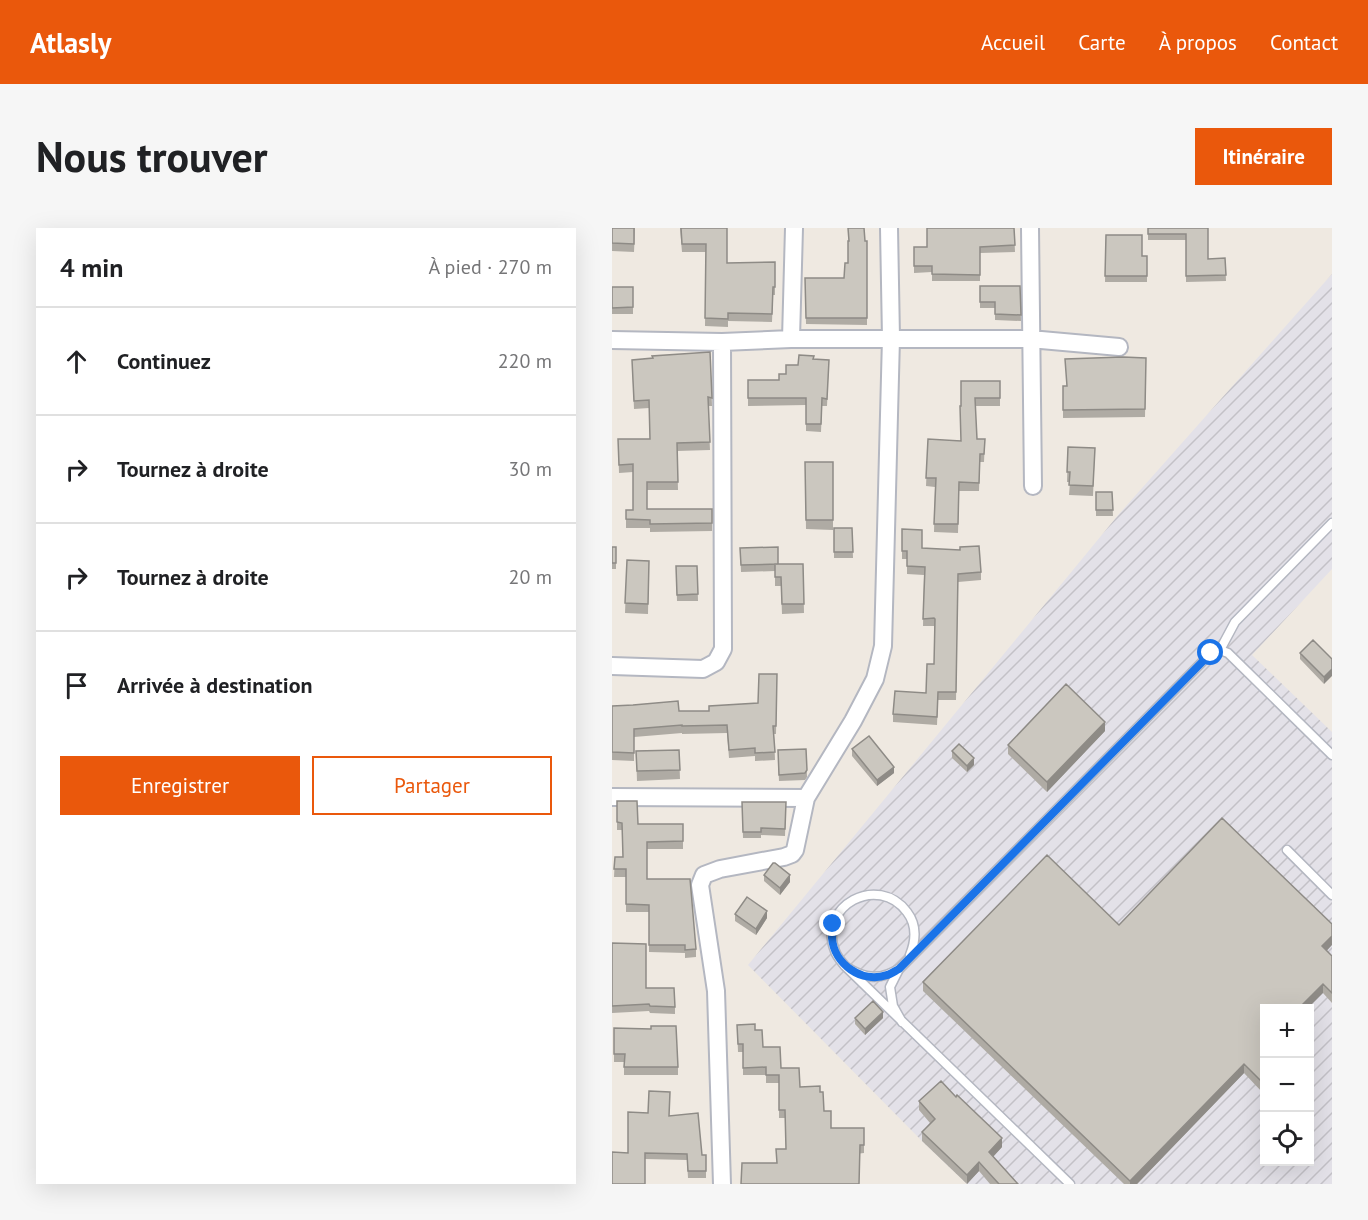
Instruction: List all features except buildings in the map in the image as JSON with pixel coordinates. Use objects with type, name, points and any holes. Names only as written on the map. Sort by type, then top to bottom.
[{"type":"street","points":[[791,339],[794,228]]},
{"type":"street","points":[[722,1184],[716,991],[700,885],[704,875],[720,869],[792,854],[795,850],[806,798],[853,721],[875,679],[883,646],[891,338],[889,228]]},
{"type":"street","points":[[1030,228],[1033,486]]},
{"type":"street","points":[[612,340],[722,342],[891,338],[1030,339],[1119,347]]},
{"type":"street","points":[[612,666],[703,669],[716,662],[723,649],[722,342]]},
{"type":"street","points":[[612,797],[806,798]]},
{"type":"lane","points":[[1220,650],[1235,622],[1332,523]]},
{"type":"lane","points":[[845,966],[858,974],[872,977],[886,976],[899,969],[1211,653],[1220,650],[1228,653],[1332,755]]},
{"type":"lane","points":[[1287,850],[1332,895]]},
{"type":"lane","points":[[902,1022],[892,1006],[890,987],[899,969],[909,958],[914,945],[915,931],[903,906],[891,898],[876,894],[862,895],[850,901],[839,911],[833,924],[832,939],[836,953],[845,966],[902,1022],[1070,1184]]},
{"type":"shaded area","points":[[1332,274],[1332,569],[1252,655],[1332,732],[1332,1184],[967,1184],[748,965],[1119,514]]},
{"type":"route","points":[[833,924],[832,939],[836,953],[845,966],[858,974],[872,977],[886,976],[899,969],[1211,653]]}]
